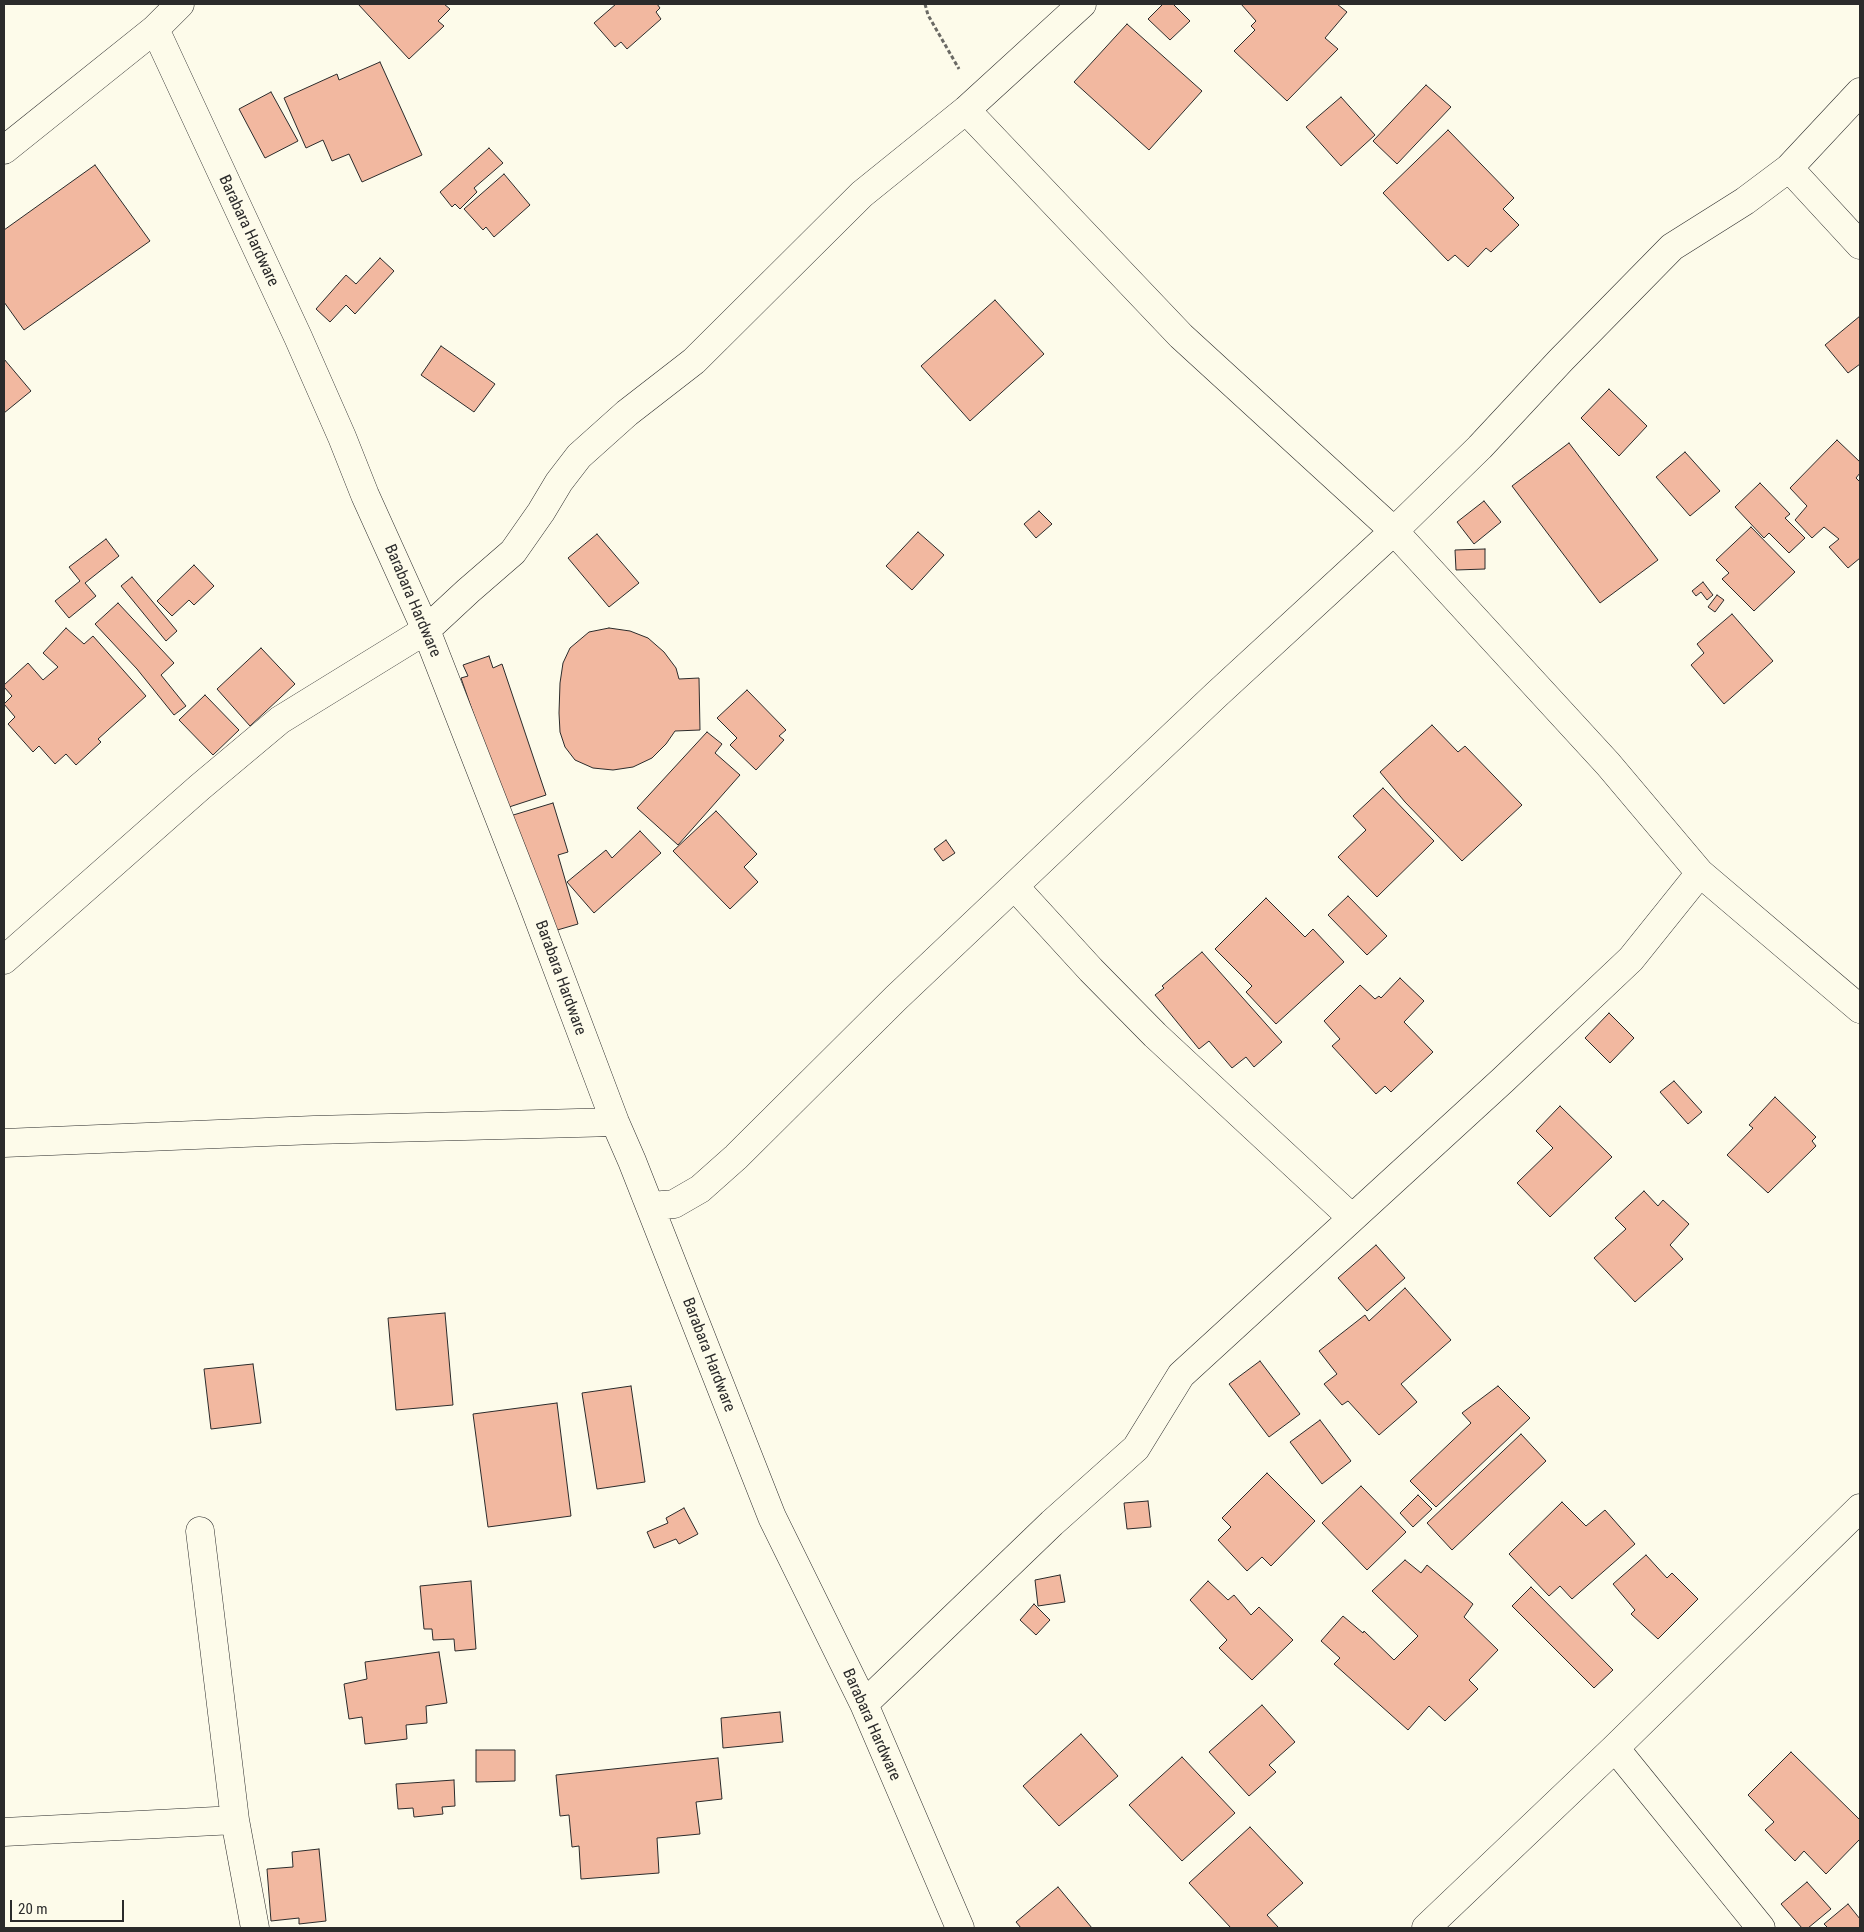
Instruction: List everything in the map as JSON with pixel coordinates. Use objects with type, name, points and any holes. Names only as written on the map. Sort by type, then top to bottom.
[{"type":"street","points":[[4,150],[155,29],[180,4]]},
{"type":"street","points":[[4,960],[186,799],[280,720],[426,630],[512,552],[541,512],[559,482],[579,456],[627,413],[694,361],[862,194],[974,104],[1082,4]]},
{"type":"street","name":"Barabara Hardware","points":[[155,29],[298,337],[365,495],[426,630],[531,899],[615,1122],[772,1517],[864,1704],[960,1928]]},
{"type":"street","points":[[646,1197],[652,1206],[674,1204],[700,1189],[736,1157],[896,998],[1209,701],[1480,448],[1561,360],[1672,247],[1745,202],[1789,168],[1860,92]]},
{"type":"street","points":[[974,104],[1181,336],[1394,530],[1608,764],[1700,873],[1860,1009]]},
{"type":"street","points":[[1789,168],[1860,245]]},
{"type":"street","points":[[864,1704],[1052,1523],[1136,1448],[1181,1374],[1503,1080],[1631,959],[1700,873]]},
{"type":"street","points":[[1015,887],[1091,970],[1155,1034],[1352,1218]]},
{"type":"street","points":[[4,1143],[314,1130],[615,1122]]},
{"type":"street","points":[[1426,1928],[1615,1748],[1860,1508]]},
{"type":"street","points":[[200,1531],[235,1820],[255,1928]]},
{"type":"street","points":[[1615,1748],[1761,1928]]},
{"type":"street","points":[[4,1832],[235,1820]]},
{"type":"path","points":[[925,4],[928,15],[958,68],[974,104]]},
{"type":"building","points":[[358,4],[444,4],[450,9],[438,21],[444,26],[409,59]]},
{"type":"building","points":[[616,4],[657,4],[660,8],[656,12],[661,19],[627,49],[621,42],[615,47],[594,23]]},
{"type":"building","points":[[1163,4],[1173,4],[1190,21],[1170,40],[1148,19]]},
{"type":"building","points":[[1241,4],[1337,4],[1347,12],[1325,38],[1338,49],[1287,101],[1234,51],[1255,30],[1251,26],[1256,21]]},
{"type":"building","points":[[1127,24],[1202,91],[1149,150],[1074,82]]},
{"type":"building","points":[[380,62],[422,155],[362,182],[349,154],[332,161],[323,140],[306,148],[284,98],[337,74],[339,80]]},
{"type":"building","points":[[1426,85],[1451,107],[1397,164],[1373,141]]},
{"type":"building","points":[[271,92],[298,141],[265,158],[239,109]]},
{"type":"building","points":[[1341,97],[1375,135],[1341,166],[1306,127]]},
{"type":"building","points":[[1448,130],[1514,198],[1503,209],[1519,225],[1491,252],[1486,248],[1468,267],[1455,255],[1448,261],[1383,193]]},
{"type":"building","points":[[489,148],[503,163],[474,188],[477,192],[460,209],[455,204],[452,207],[440,192]]},
{"type":"building","points":[[95,165],[150,241],[24,330],[4,302],[4,230]]},
{"type":"building","points":[[504,174],[530,205],[494,237],[486,227],[483,230],[464,209]]},
{"type":"building","points":[[380,258],[394,271],[355,314],[346,305],[330,322],[316,309],[346,275],[356,284]]},
{"type":"building","points":[[995,300],[1044,354],[970,421],[921,366]]},
{"type":"building","points":[[1860,316],[1860,364],[1848,373],[1825,345]]},
{"type":"building","points":[[441,346],[495,384],[474,412],[421,375]]},
{"type":"building","points":[[4,359],[31,391],[4,413]]},
{"type":"building","points":[[1609,389],[1647,426],[1619,456],[1581,418]]},
{"type":"building","points":[[1837,440],[1860,462],[1860,473],[1856,478],[1860,482],[1860,558],[1848,568],[1829,547],[1839,539],[1824,527],[1812,538],[1795,520],[1807,506],[1790,488]]},
{"type":"building","points":[[1569,443],[1658,560],[1600,603],[1512,486]]},
{"type":"building","points":[[1685,452],[1720,491],[1690,516],[1656,477]]},
{"type":"building","points":[[1760,483],[1790,514],[1785,518],[1805,538],[1789,553],[1769,533],[1764,538],[1735,507]]},
{"type":"building","points":[[1484,501],[1501,522],[1474,544],[1457,522]]},
{"type":"building","points":[[1039,511],[1052,524],[1036,538],[1024,524]]},
{"type":"building","points":[[1751,527],[1795,572],[1754,611],[1722,579],[1729,573],[1716,560]]},
{"type":"building","points":[[918,532],[944,555],[912,590],[886,566]]},
{"type":"building","points":[[597,534],[639,583],[609,607],[568,558]]},
{"type":"building","points":[[106,539],[119,556],[85,583],[96,596],[69,618],[55,601],[80,581],[69,567]]},
{"type":"building","points":[[1485,549],[1485,569],[1456,570],[1455,550]]},
{"type":"building","points":[[194,565],[214,586],[194,605],[189,600],[172,616],[157,601]]},
{"type":"building","points":[[132,577],[177,631],[166,641],[121,586]]},
{"type":"building","points":[[1703,582],[1713,595],[1707,600],[1701,592],[1696,596],[1692,591]]},
{"type":"building","points":[[1717,595],[1724,600],[1715,612],[1708,607]]},
{"type":"building","points":[[118,603],[174,663],[161,675],[186,706],[174,715],[137,669],[95,624]]},
{"type":"building","points":[[1732,614],[1773,661],[1724,704],[1691,665],[1704,653],[1697,644]]},
{"type":"building","points":[[66,628],[84,644],[93,636],[146,696],[98,739],[101,742],[76,765],[66,754],[55,764],[39,746],[33,752],[8,724],[15,717],[4,704],[12,696],[4,685],[28,663],[43,680],[58,667],[43,653]]},
{"type":"building","points":[[609,628],[630,631],[648,638],[664,652],[676,668],[679,679],[699,678],[700,730],[675,731],[666,744],[652,758],[633,767],[613,770],[593,768],[575,760],[565,747],[560,732],[559,713],[563,663],[570,648],[589,632]]},
{"type":"building","points":[[261,648],[295,684],[250,726],[217,689]]},
{"type":"building","points":[[489,656],[493,668],[502,664],[546,795],[506,808],[461,678],[468,676],[463,665]]},
{"type":"building","points":[[747,690],[786,730],[779,736],[784,740],[756,770],[730,745],[737,738],[717,718]]},
{"type":"building","points":[[205,695],[239,730],[213,755],[179,720]]},
{"type":"building","points":[[1432,725],[1458,752],[1465,746],[1522,805],[1462,861],[1405,802],[1380,772]]},
{"type":"building","points":[[707,732],[722,744],[715,753],[740,775],[678,845],[637,808]]},
{"type":"building","points":[[1383,788],[1434,841],[1377,897],[1338,857],[1366,830],[1353,816]]},
{"type":"building","points":[[553,803],[568,852],[558,855],[578,924],[547,933],[510,816]]},
{"type":"building","points":[[716,811],[757,854],[744,867],[758,882],[730,909],[673,851]]},
{"type":"building","points":[[640,831],[661,853],[594,913],[567,882],[606,850],[612,858]]},
{"type":"building","points":[[946,840],[955,853],[943,861],[934,849]]},
{"type":"building","points":[[1348,896],[1387,936],[1367,955],[1328,915]]},
{"type":"building","points":[[1266,898],[1305,937],[1313,929],[1344,962],[1276,1024],[1246,992],[1252,986],[1215,949]]},
{"type":"building","points":[[1202,952],[1282,1042],[1254,1067],[1246,1057],[1232,1068],[1209,1041],[1199,1049],[1155,995],[1164,988],[1162,986]]},
{"type":"building","points":[[1400,978],[1424,1001],[1404,1022],[1433,1052],[1391,1092],[1385,1086],[1376,1094],[1332,1046],[1340,1039],[1324,1021],[1360,985],[1375,999],[1379,996],[1381,998]]},
{"type":"building","points":[[1609,1013],[1634,1038],[1610,1063],[1585,1038]]},
{"type":"building","points":[[1674,1081],[1702,1112],[1688,1124],[1660,1092]]},
{"type":"building","points":[[1775,1097],[1816,1137],[1812,1141],[1816,1146],[1768,1193],[1727,1155],[1753,1128],[1749,1125]]},
{"type":"building","points":[[1560,1106],[1612,1157],[1550,1217],[1517,1183],[1553,1148],[1536,1131]]},
{"type":"building","points":[[1644,1191],[1658,1206],[1663,1200],[1689,1224],[1670,1245],[1683,1259],[1635,1302],[1594,1258],[1626,1229],[1615,1218]]},
{"type":"building","points":[[1376,1245],[1405,1278],[1367,1311],[1338,1278]]},
{"type":"building","points":[[1405,1288],[1451,1340],[1401,1384],[1417,1402],[1379,1435],[1348,1401],[1342,1405],[1324,1384],[1337,1374],[1319,1351],[1365,1315],[1369,1321]]},
{"type":"building","points":[[445,1313],[453,1405],[396,1410],[388,1318]]},
{"type":"building","points":[[1260,1361],[1300,1414],[1269,1437],[1229,1384]]},
{"type":"building","points":[[253,1364],[261,1423],[211,1429],[204,1369]]},
{"type":"building","points":[[631,1386],[645,1482],[597,1489],[582,1393]]},
{"type":"building","points":[[1498,1386],[1530,1418],[1436,1507],[1410,1481],[1471,1423],[1462,1413]]},
{"type":"building","points":[[557,1403],[571,1516],[488,1527],[473,1414]]},
{"type":"building","points":[[1320,1420],[1351,1461],[1322,1484],[1290,1442]]},
{"type":"building","points":[[1521,1434],[1546,1461],[1452,1550],[1427,1523]]},
{"type":"building","points":[[1267,1473],[1315,1521],[1271,1566],[1262,1557],[1247,1571],[1218,1540],[1231,1527],[1222,1518]]},
{"type":"building","points":[[1361,1486],[1406,1532],[1367,1570],[1322,1523]]},
{"type":"building","points":[[1418,1495],[1432,1509],[1413,1527],[1400,1513]]},
{"type":"building","points":[[1148,1501],[1151,1527],[1127,1529],[1124,1503]]},
{"type":"building","points":[[1562,1502],[1586,1526],[1605,1510],[1635,1544],[1572,1599],[1560,1586],[1549,1596],[1509,1554]]},
{"type":"building","points":[[684,1508],[698,1534],[679,1544],[676,1539],[654,1548],[647,1532],[668,1523],[666,1518]]},
{"type":"building","points":[[1646,1555],[1667,1578],[1672,1573],[1698,1599],[1658,1639],[1631,1614],[1635,1610],[1613,1584]]},
{"type":"building","points":[[1405,1560],[1421,1573],[1427,1565],[1473,1604],[1464,1617],[1498,1650],[1469,1680],[1478,1689],[1445,1721],[1429,1706],[1408,1730],[1334,1664],[1340,1658],[1321,1641],[1343,1616],[1363,1633],[1364,1631],[1394,1660],[1418,1636],[1372,1591]]},
{"type":"building","points":[[1060,1575],[1065,1602],[1038,1606],[1035,1580]]},
{"type":"building","points":[[471,1581],[476,1649],[455,1651],[454,1639],[433,1640],[432,1629],[424,1629],[420,1586]]},
{"type":"building","points":[[1208,1581],[1228,1600],[1234,1595],[1251,1615],[1259,1607],[1293,1640],[1252,1680],[1219,1648],[1227,1640],[1190,1600]]},
{"type":"building","points":[[1531,1587],[1613,1670],[1594,1688],[1512,1606]]},
{"type":"building","points":[[1034,1604],[1050,1620],[1036,1635],[1020,1620]]},
{"type":"building","points":[[439,1652],[447,1703],[426,1706],[427,1723],[406,1725],[407,1739],[365,1744],[362,1717],[349,1719],[344,1684],[367,1679],[365,1662]]},
{"type":"building","points":[[1262,1705],[1295,1742],[1269,1765],[1276,1772],[1249,1796],[1209,1752]]},
{"type":"building","points":[[780,1712],[783,1742],[723,1748],[721,1718]]},
{"type":"building","points":[[1081,1734],[1118,1776],[1059,1826],[1023,1786]]},
{"type":"building","points":[[476,1750],[515,1750],[515,1781],[476,1782]]},
{"type":"building","points":[[1791,1752],[1860,1820],[1860,1839],[1826,1874],[1804,1851],[1795,1861],[1765,1830],[1774,1822],[1748,1795]]},
{"type":"building","points":[[1182,1757],[1235,1813],[1182,1861],[1129,1805]]},
{"type":"building","points":[[718,1758],[722,1799],[696,1802],[700,1834],[657,1838],[659,1873],[581,1879],[579,1846],[572,1847],[569,1815],[560,1816],[556,1775]]},
{"type":"building","points":[[454,1780],[455,1806],[442,1807],[443,1814],[414,1817],[413,1808],[398,1809],[396,1784]]},
{"type":"building","points":[[1250,1827],[1303,1883],[1267,1915],[1277,1928],[1231,1928],[1189,1883]]},
{"type":"building","points":[[319,1849],[326,1921],[299,1924],[299,1918],[271,1921],[267,1869],[293,1867],[292,1852]]},
{"type":"building","points":[[1807,1882],[1831,1909],[1808,1928],[1802,1928],[1781,1904]]},
{"type":"building","points":[[1058,1887],[1092,1928],[1021,1928],[1016,1922]]},
{"type":"building","points":[[1848,1904],[1860,1919],[1860,1928],[1828,1928],[1824,1924]]}]
